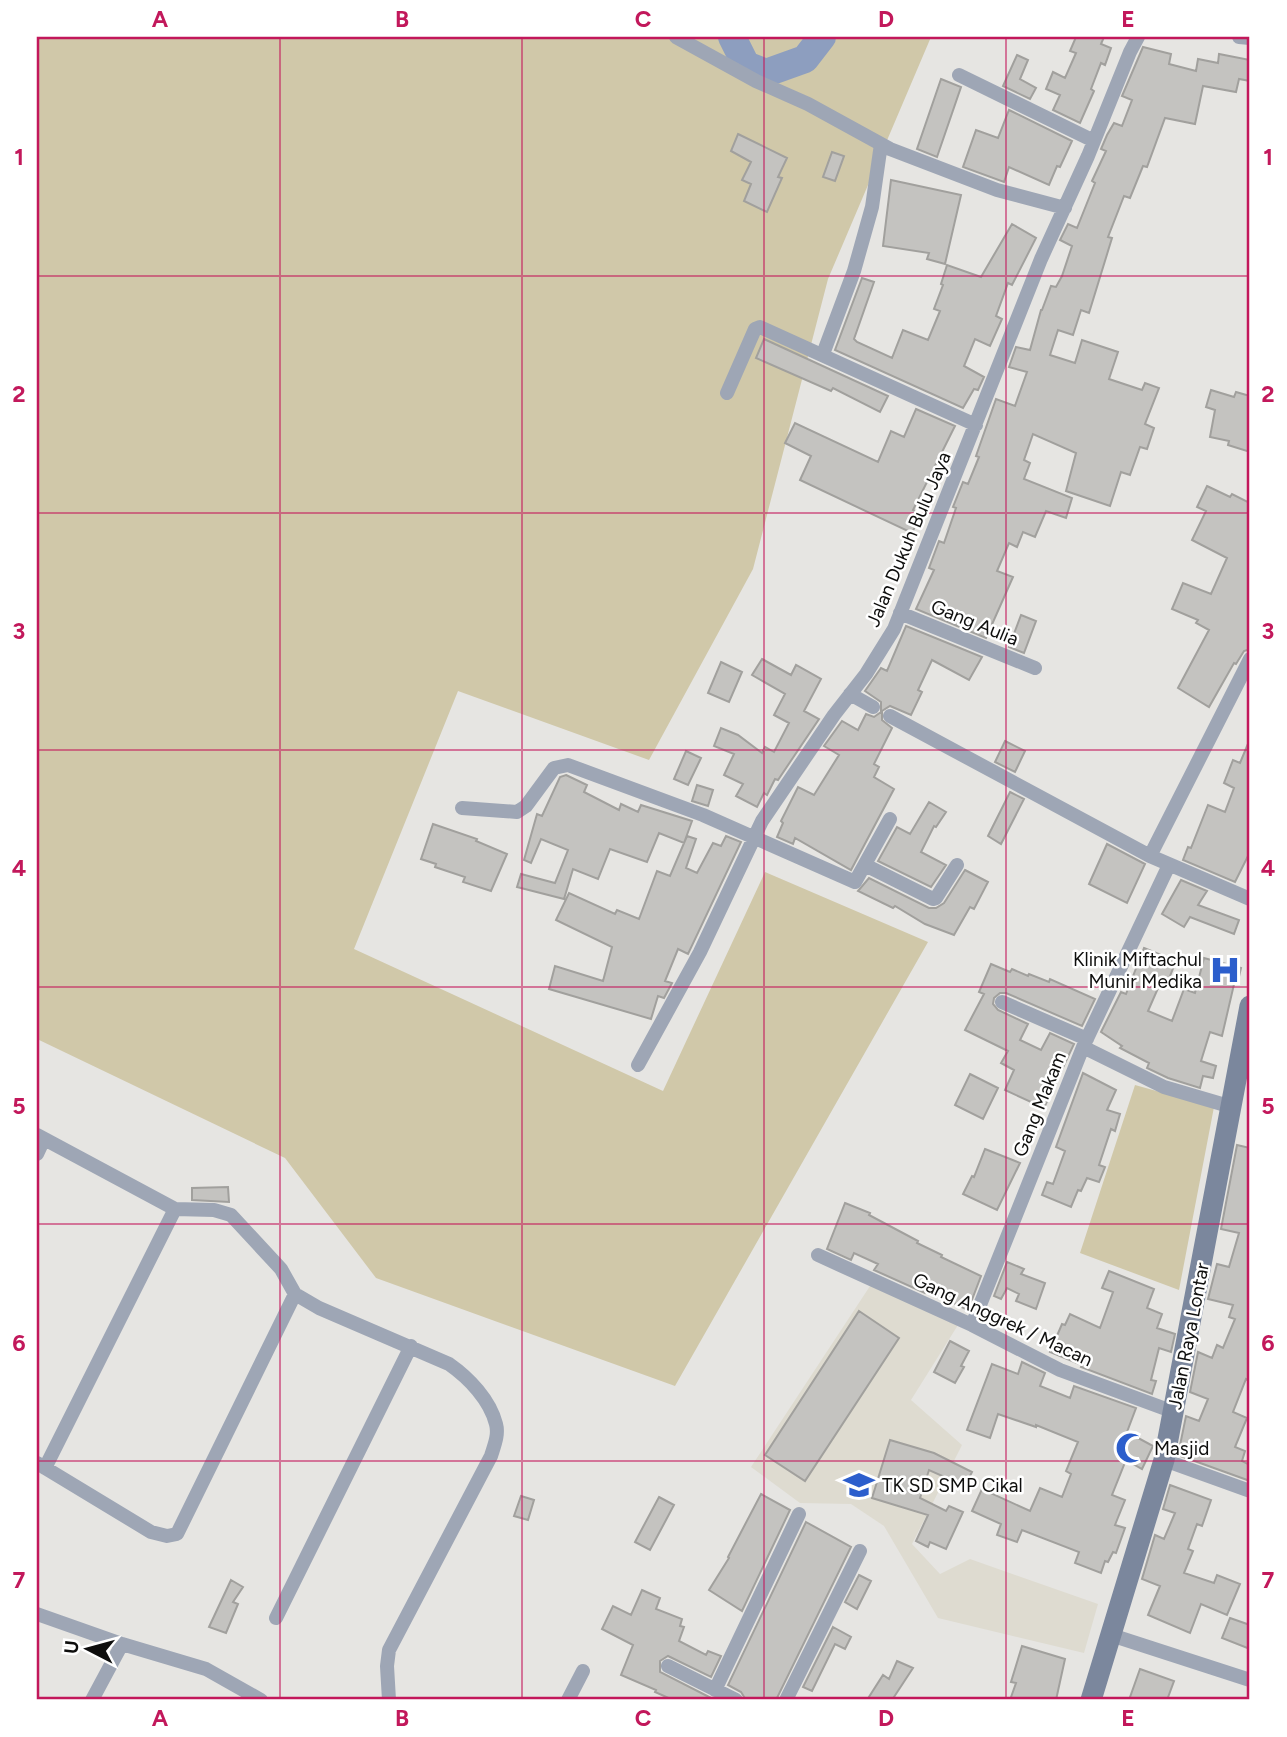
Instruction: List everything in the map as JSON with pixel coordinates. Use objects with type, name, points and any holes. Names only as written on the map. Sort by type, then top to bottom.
[{"type":"street","points":[[676,37],[756,82],[808,104],[881,144],[997,190],[1065,208]]},
{"type":"street","name":"Jalan Dukuh Bulu Jaya","points":[[638,1065],[700,952],[762,821],[880,652],[900,613],[1041,259],[1094,141],[1129,52],[1138,37]]},
{"type":"street","points":[[1239,37],[1250,38]]},
{"type":"street","points":[[958,75],[1094,141]]},
{"type":"street","points":[[823,354],[854,271],[872,208],[881,144]]},
{"type":"street","points":[[727,393],[757,327],[823,354],[976,425]]},
{"type":"street","name":"Gang Aulia","points":[[900,613],[1035,668]]},
{"type":"street","points":[[1150,856],[1250,659]]},
{"type":"street","points":[[850,694],[873,707]]},
{"type":"street","points":[[890,716],[1150,856],[1250,900]]},
{"type":"street","points":[[462,808],[517,812],[526,806],[554,768],[568,765],[755,836],[852,882],[857,881],[890,819]]},
{"type":"street","points":[[865,865],[935,898],[957,865]]},
{"type":"street","points":[[1002,1002],[1085,1043],[1169,865]]},
{"type":"street","name":"Jalan Raya Lontar","points":[[1091,1700],[1164,1460],[1250,1006]]},
{"type":"street","name":"Gang Makam","points":[[972,1325],[1085,1043],[1164,1087],[1232,1107]]},
{"type":"street","points":[[37,1154],[41,1137],[176,1209],[200,1208],[231,1215],[281,1269],[295,1294],[319,1308],[449,1364],[466,1375],[478,1391],[497,1426],[491,1457],[389,1650],[389,1700]]},
{"type":"street","points":[[176,1209],[41,1466],[151,1532],[167,1536],[177,1534],[295,1294]]},
{"type":"street","name":"Gang Anggrek / Macan","points":[[818,1255],[972,1325],[1060,1370],[1174,1412]]},
{"type":"street","points":[[276,1618],[411,1346]]},
{"type":"street","points":[[1164,1460],[1250,1491]]},
{"type":"street","points":[[715,1690],[799,1514]]},
{"type":"street","points":[[786,1700],[860,1551]]},
{"type":"street","points":[[37,1614],[122,1644],[206,1669],[261,1700]]},
{"type":"street","points":[[1111,1634],[1250,1680]]},
{"type":"street","points":[[92,1700],[122,1644]]},
{"type":"street","points":[[668,1666],[736,1700]]},
{"type":"street","points":[[568,1700],[583,1671]]},
{"type":"shaded area","points":[[37,37],[931,37],[828,279],[753,569],[649,760],[458,691],[354,949],[663,1091],[765,872],[928,942],[675,1386],[376,1278],[285,1158],[37,1039]]},
{"type":"shaded area","points":[[1135,1085],[1214,1107],[1179,1290],[1080,1253]]},
{"type":"shaded area","name":"TK SD SMP Cikal","points":[[872,1283],[958,1325],[911,1400],[962,1445],[912,1544],[940,1574],[970,1559],[1098,1604],[1084,1653],[938,1618],[884,1526],[851,1504],[800,1503],[751,1467]]},
{"type":"building","points":[[1076,37],[1104,37],[1101,44],[1111,48],[1105,65],[1101,63],[1091,89],[1094,91],[1080,123],[1053,110],[1060,95],[1046,89],[1053,72],[1065,78],[1076,53],[1070,51]]},
{"type":"building","points":[[1143,47],[1171,54],[1169,64],[1196,71],[1198,59],[1218,63],[1219,54],[1250,60],[1250,81],[1239,79],[1236,92],[1203,86],[1195,124],[1165,118],[1147,167],[1143,166],[1130,198],[1124,196],[1108,237],[1112,238],[1089,313],[1081,310],[1073,335],[1058,330],[1050,355],[1075,363],[1082,340],[1118,352],[1109,379],[1142,390],[1145,383],[1159,388],[1145,424],[1154,428],[1147,449],[1140,447],[1130,475],[1121,472],[1110,506],[1066,491],[1076,453],[1033,434],[1024,460],[1030,463],[1024,479],[1072,498],[1066,518],[1046,511],[1035,537],[1023,532],[1017,547],[1009,543],[997,571],[1013,577],[986,638],[916,609],[934,570],[929,568],[939,541],[944,543],[956,508],[953,507],[963,482],[968,484],[979,457],[976,456],[996,399],[1015,406],[1027,372],[1009,367],[1016,347],[1030,350],[1051,286],[1056,287],[1062,276],[1072,246],[1060,240],[1068,224],[1077,228],[1095,183],[1092,181],[1106,151],[1101,149],[1107,135],[1114,123],[1122,126],[1132,100],[1122,96]]},
{"type":"building","points":[[1017,55],[1028,60],[1020,79],[1036,88],[1030,99],[1003,86]]},
{"type":"building","points":[[941,79],[961,87],[937,157],[917,149]]},
{"type":"building","points":[[1009,110],[1072,141],[1049,185],[1009,167],[1004,182],[963,167],[976,130],[998,138]]},
{"type":"building","points":[[738,134],[787,158],[778,177],[782,178],[767,212],[744,201],[751,184],[742,180],[751,162],[731,151]]},
{"type":"building","points":[[832,152],[844,156],[835,181],[823,177]]},
{"type":"building","points":[[891,180],[961,195],[945,264],[927,259],[929,253],[883,246]]},
{"type":"building","points":[[1012,224],[1036,238],[1012,285],[1008,283],[996,316],[1002,319],[990,346],[975,339],[964,366],[984,377],[978,390],[974,389],[963,408],[835,350],[862,278],[874,282],[854,339],[857,342],[892,358],[903,330],[928,340],[940,311],[934,309],[947,265],[981,277]]},
{"type":"building","points":[[764,339],[888,396],[880,412],[833,388],[831,391],[756,358]]},
{"type":"building","points":[[1211,390],[1234,397],[1236,392],[1250,396],[1250,452],[1228,445],[1229,441],[1210,437],[1215,410],[1206,407]]},
{"type":"building","points":[[916,409],[955,426],[913,510],[921,514],[912,533],[800,480],[811,456],[785,443],[795,423],[878,462],[891,431],[904,437]]},
{"type":"building","points":[[1207,486],[1250,503],[1250,649],[1244,651],[1236,664],[1234,663],[1209,707],[1178,688],[1209,630],[1196,623],[1198,620],[1172,609],[1183,583],[1211,594],[1227,558],[1192,540],[1206,511],[1197,507]]},
{"type":"building","points":[[1021,615],[1036,621],[1024,653],[1009,647]]},
{"type":"building","points":[[906,626],[982,657],[969,680],[932,660],[918,690],[922,692],[911,715],[890,706],[882,711],[882,720],[892,728],[874,764],[879,767],[874,777],[894,789],[851,870],[795,838],[793,844],[777,837],[783,823],[781,821],[798,787],[814,795],[839,755],[824,746],[842,721],[858,730],[866,714],[874,717],[881,712],[881,702],[865,691],[881,668],[887,671]]},
{"type":"building","points":[[762,659],[791,675],[796,665],[821,679],[804,711],[819,719],[778,780],[775,779],[767,795],[764,793],[757,807],[736,796],[743,784],[724,775],[734,754],[714,746],[721,728],[738,735],[762,753],[765,747],[774,752],[789,723],[774,715],[785,694],[752,675]]},
{"type":"building","points":[[721,662],[742,672],[729,702],[708,693]]},
{"type":"building","points":[[1250,739],[1250,852],[1235,882],[1183,860],[1188,847],[1191,848],[1208,805],[1225,812],[1234,788],[1224,783],[1233,760],[1240,763]]},
{"type":"building","points":[[1005,741],[1025,751],[1015,772],[995,762]]},
{"type":"building","points":[[686,751],[701,758],[688,785],[674,779]]},
{"type":"building","points":[[566,775],[587,785],[584,792],[619,810],[621,804],[638,812],[641,805],[692,821],[684,843],[659,833],[647,862],[610,849],[598,879],[573,869],[564,899],[517,887],[521,874],[555,883],[568,850],[541,839],[531,863],[524,860],[537,814],[542,816],[560,777]]},
{"type":"building","points":[[697,785],[713,790],[708,806],[692,801]]},
{"type":"building","points":[[1010,792],[1024,799],[1001,844],[988,836]]},
{"type":"building","points":[[929,802],[946,812],[936,827],[934,826],[921,852],[946,865],[931,887],[878,861],[897,827],[910,834]]},
{"type":"building","points":[[433,824],[477,839],[476,841],[507,854],[491,891],[463,882],[465,877],[435,867],[436,864],[421,859]]},
{"type":"building","points":[[687,836],[696,839],[686,868],[697,873],[713,843],[721,846],[726,836],[741,842],[688,954],[678,949],[665,981],[672,983],[664,998],[658,996],[651,1019],[549,989],[555,966],[603,981],[612,947],[556,920],[569,893],[615,914],[617,910],[639,919],[657,871],[670,876]]},
{"type":"building","points":[[1107,844],[1145,864],[1127,903],[1089,884]]},
{"type":"building","points":[[965,870],[988,882],[974,909],[970,907],[954,935],[858,891],[869,878],[929,908],[936,908],[944,903]]},
{"type":"building","points":[[1181,880],[1207,891],[1198,905],[1239,920],[1234,934],[1190,917],[1184,927],[1162,914]]},
{"type":"building","points":[[1144,948],[1176,961],[1168,981],[1162,979],[1148,1011],[1172,1021],[1184,989],[1195,993],[1204,958],[1241,968],[1238,981],[1235,980],[1222,1036],[1210,1032],[1201,1061],[1216,1066],[1213,1078],[1203,1076],[1200,1088],[1147,1068],[1149,1063],[1120,1048],[1122,1046],[1101,1032],[1121,992],[1126,994]]},
{"type":"building","points":[[991,964],[1049,982],[1050,979],[1095,999],[1082,1026],[1006,993],[1000,993],[994,998],[993,1004],[998,1010],[1028,1024],[1020,1040],[1041,1050],[1050,1033],[1074,1044],[1044,1108],[1005,1090],[1014,1070],[1001,1063],[1008,1051],[965,1030],[984,994],[979,992]]},
{"type":"building","points":[[1083,1073],[1116,1090],[1107,1110],[1120,1114],[1115,1131],[1111,1129],[1099,1165],[1105,1167],[1099,1182],[1087,1178],[1071,1207],[1042,1195],[1047,1182],[1053,1184],[1065,1151],[1056,1147]]},
{"type":"building","points":[[970,1074],[998,1088],[983,1119],[955,1105]]},
{"type":"building","points":[[1237,1145],[1250,1148],[1250,1381],[1246,1379],[1233,1412],[1247,1418],[1235,1447],[1245,1451],[1242,1461],[1250,1465],[1250,1481],[1178,1455],[1186,1416],[1199,1421],[1208,1399],[1190,1392],[1198,1352],[1212,1358],[1217,1345],[1223,1348],[1235,1319],[1229,1317],[1233,1305],[1208,1299],[1217,1264],[1229,1267],[1239,1233],[1221,1229]]},
{"type":"building","points":[[985,1149],[1020,1163],[997,1210],[963,1194],[972,1176],[974,1177]]},
{"type":"building","points":[[228,1187],[229,1202],[192,1200],[192,1188]]},
{"type":"building","points":[[845,1203],[870,1213],[869,1215],[918,1241],[917,1243],[942,1255],[941,1257],[981,1276],[968,1310],[927,1290],[925,1293],[874,1270],[878,1264],[854,1253],[851,1260],[827,1249]]},
{"type":"building","points":[[1007,1262],[1024,1269],[1021,1274],[1045,1283],[1036,1309],[1016,1301],[1019,1294],[1007,1288],[1001,1299],[994,1296]]},
{"type":"building","points":[[1109,1271],[1154,1289],[1147,1308],[1162,1314],[1157,1328],[1175,1334],[1171,1352],[1159,1348],[1151,1380],[1156,1381],[1152,1394],[1050,1352],[1062,1324],[1065,1325],[1070,1314],[1100,1328],[1113,1292],[1102,1288]]},
{"type":"building","points":[[859,1311],[899,1338],[805,1481],[765,1455]]},
{"type":"building","points":[[950,1341],[969,1351],[955,1383],[934,1372]]},
{"type":"building","points":[[1022,1362],[1045,1373],[1040,1386],[1070,1398],[1074,1386],[1136,1408],[1127,1432],[1153,1446],[1142,1469],[1126,1460],[1112,1495],[1125,1500],[1115,1525],[1125,1528],[1116,1553],[1113,1552],[1108,1562],[1105,1561],[1101,1573],[1075,1563],[1079,1552],[1022,1530],[1017,1542],[997,1535],[1001,1524],[972,1511],[982,1489],[1030,1511],[1040,1488],[1062,1497],[1071,1474],[1066,1471],[1078,1442],[1036,1425],[998,1414],[990,1438],[967,1430],[992,1364],[1018,1374]]},
{"type":"building","points":[[890,1440],[934,1453],[972,1472],[965,1486],[929,1470],[920,1498],[946,1511],[949,1506],[963,1512],[946,1549],[930,1542],[928,1547],[916,1541],[928,1515],[872,1498]]},
{"type":"building","points":[[1170,1485],[1211,1500],[1202,1526],[1197,1524],[1188,1549],[1193,1551],[1184,1573],[1214,1583],[1217,1575],[1240,1584],[1227,1615],[1201,1604],[1190,1633],[1148,1615],[1160,1586],[1142,1579],[1155,1535],[1164,1539],[1175,1513],[1163,1509]]},
{"type":"building","points":[[761,1494],[790,1510],[742,1611],[709,1590],[729,1558]]},
{"type":"building","points":[[521,1496],[534,1500],[528,1520],[514,1516]]},
{"type":"building","points":[[659,1497],[674,1505],[650,1550],[635,1542]]},
{"type":"building","points":[[806,1522],[851,1547],[776,1700],[746,1700],[741,1692],[728,1685]]},
{"type":"building","points":[[859,1575],[871,1581],[857,1609],[845,1602]]},
{"type":"building","points":[[231,1580],[243,1587],[233,1602],[238,1604],[226,1633],[209,1627]]},
{"type":"building","points":[[642,1590],[660,1598],[656,1609],[682,1619],[680,1626],[684,1627],[679,1641],[706,1655],[708,1651],[721,1656],[711,1677],[668,1656],[660,1661],[660,1672],[715,1700],[673,1700],[621,1675],[633,1645],[602,1629],[613,1606],[631,1615]]},
{"type":"building","points":[[1230,1618],[1250,1625],[1250,1649],[1222,1638]]},
{"type":"building","points":[[833,1627],[851,1637],[845,1649],[835,1644],[812,1691],[803,1687]]},
{"type":"building","points":[[1022,1646],[1065,1659],[1056,1700],[1010,1700],[1016,1683],[1011,1682]]},
{"type":"building","points":[[897,1661],[913,1668],[892,1700],[867,1700],[883,1675],[889,1679]]},
{"type":"building","points":[[1140,1669],[1174,1681],[1167,1700],[1129,1700]]},
{"type":"waterway","points":[[732,37],[746,65],[766,73],[805,59],[822,37]]},
{"type":"place","name":"Klinik Miftachul Munir Medika","points":[[1225,970]]},
{"type":"place","name":"Masjid","points":[[1131,1448]]},
{"type":"place","name":"TK SD SMP Cikal","points":[[859,1485]]}]
